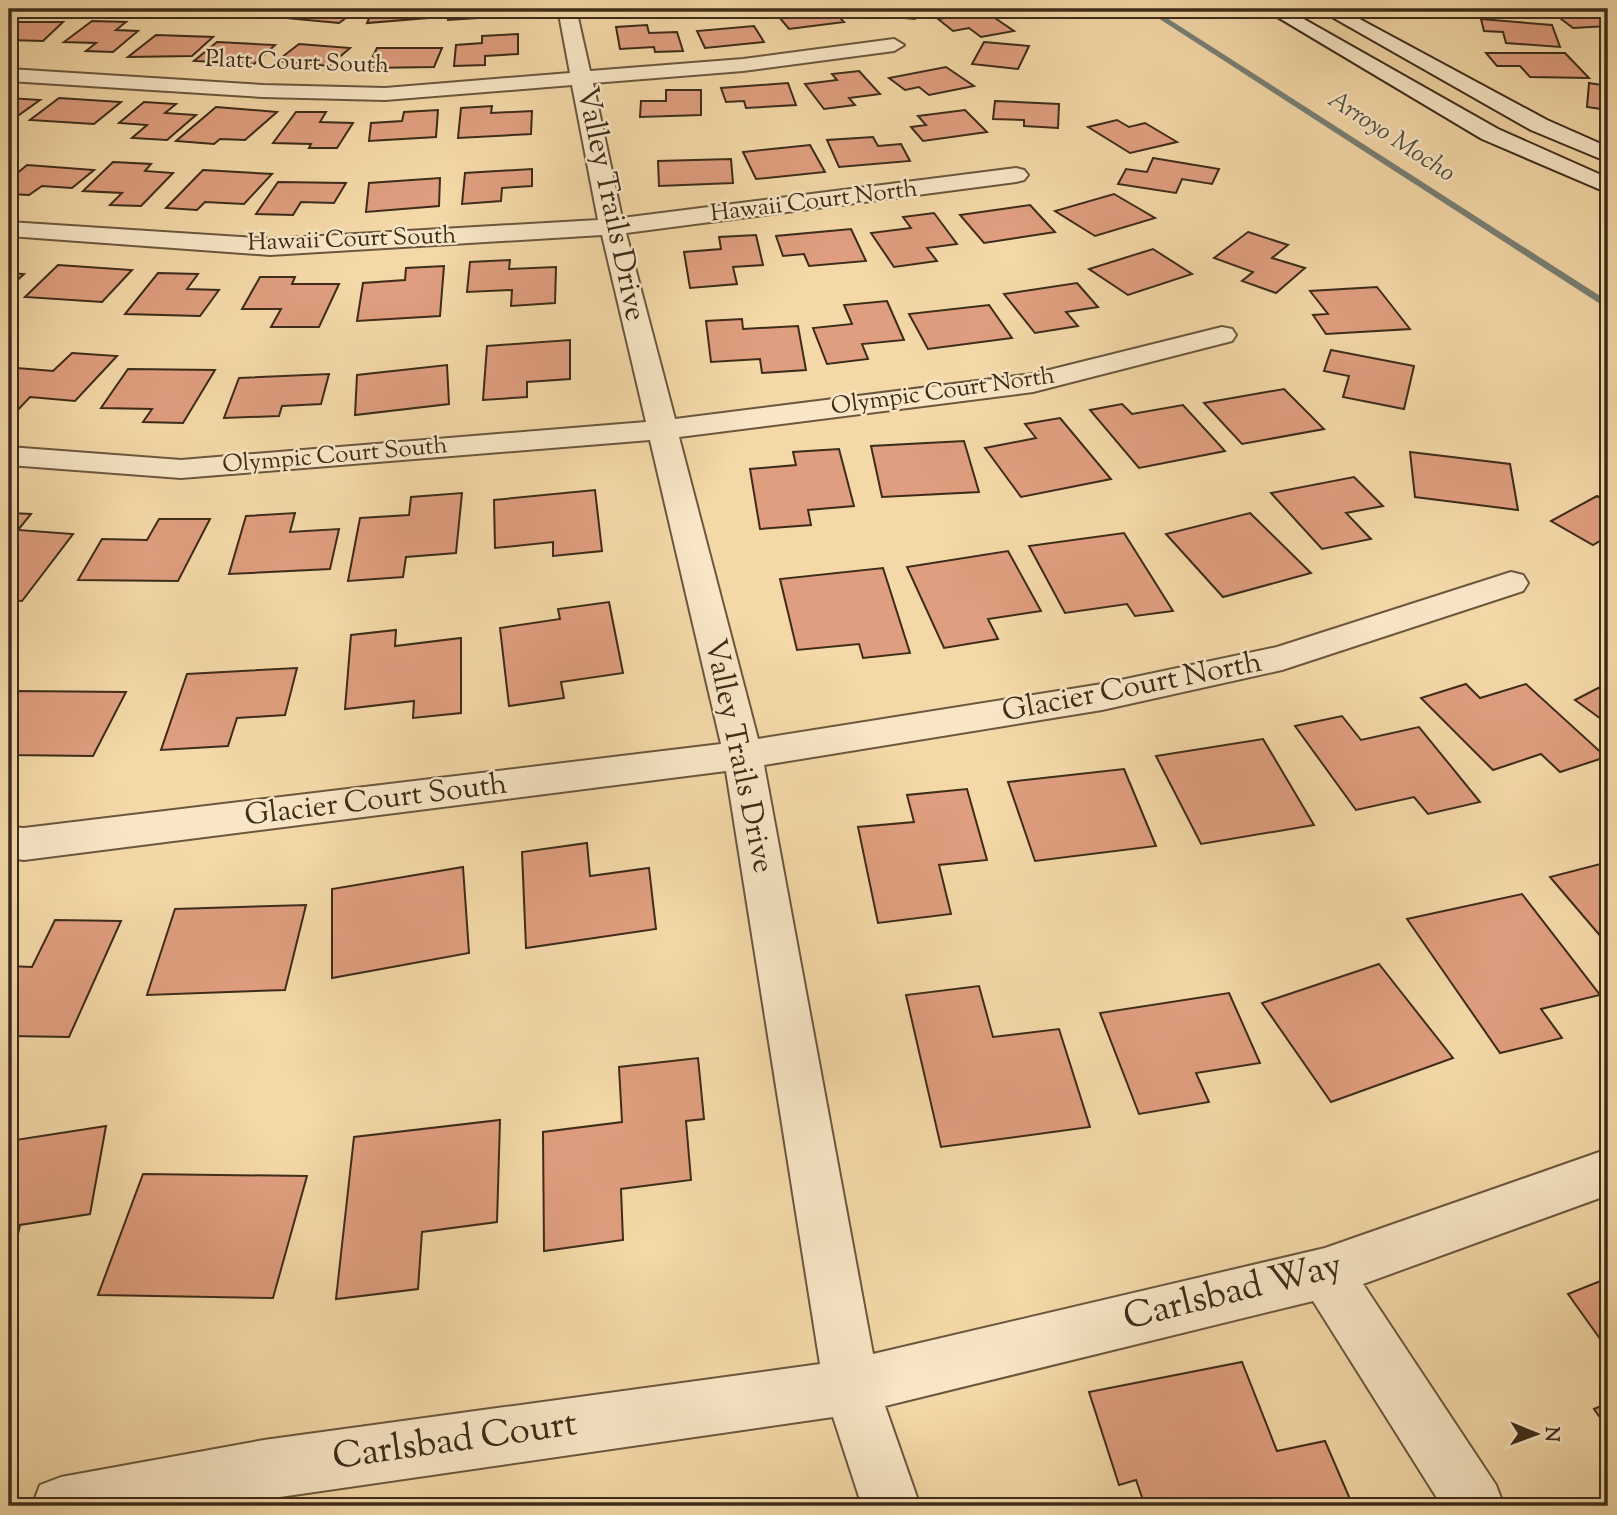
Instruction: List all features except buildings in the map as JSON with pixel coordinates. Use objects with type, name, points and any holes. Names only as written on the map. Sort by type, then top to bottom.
[{"type":"street","name":"Valley Trails Drive","points":[[567,9],[612,227],[743,755],[850,1387],[891,1506]]},
{"type":"street","points":[[1273,9],[1490,134],[1608,186]]},
{"type":"street","points":[[1328,9],[1539,125],[1608,155]]},
{"type":"street","name":"Platt Court South","points":[[9,75],[263,91],[385,94],[743,65],[894,45]]},
{"type":"street","name":"Hawaii Court North","points":[[612,227],[1016,175]]},
{"type":"street","name":"Hawaii Court South","points":[[9,229],[270,247],[612,227]]},
{"type":"street","name":"Olympic Court North","points":[[661,430],[1033,383],[1222,335]]},
{"type":"street","name":"Olympic Court South","points":[[9,456],[181,469],[661,430]]},
{"type":"street","name":"Glacier Court North","points":[[743,755],[1102,697],[1282,659],[1511,583]]},
{"type":"street","name":"Glacier Court South","points":[[9,844],[743,755]]},
{"type":"street","name":"Carlsbad Way","points":[[850,1387],[1325,1273],[1608,1172]]},
{"type":"street","points":[[1325,1273],[1475,1506]]},
{"type":"street","name":"Carlsbad Court","points":[[61,1506],[264,1469],[850,1387]]},
{"type":"waterway","name":"Arroyo Mocho","points":[[1148,9],[1608,306]]}]
